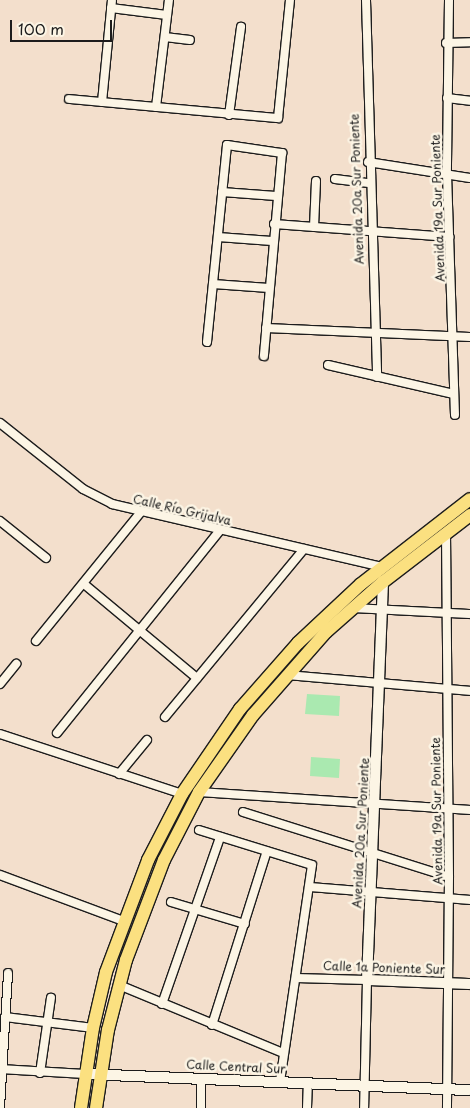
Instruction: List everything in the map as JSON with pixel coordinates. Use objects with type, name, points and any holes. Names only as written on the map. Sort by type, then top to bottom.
[{"type":"main road","points":[[81,1108],[93,1028],[124,921],[148,860],[182,794],[240,709],[291,650],[382,567],[470,499]]},
{"type":"main road","points":[[96,1108],[99,1074],[118,985],[140,916],[161,867],[199,792],[253,714],[352,608],[470,515]]},
{"type":"street","points":[[156,107],[169,0]]},
{"type":"street","points":[[69,99],[275,119],[280,115],[290,0]]},
{"type":"street","name":"Avenida 20a Sur Poniente","points":[[366,0],[368,162],[377,377]]},
{"type":"street","name":"Avenida 19a Sur Poniente","points":[[449,0],[446,43],[447,174],[455,415]]},
{"type":"street","points":[[102,102],[111,4],[167,15]]},
{"type":"street","points":[[229,115],[241,27]]},
{"type":"street","points":[[165,37],[190,40]]},
{"type":"street","points":[[446,43],[470,42]]},
{"type":"street","points":[[447,98],[470,101]]},
{"type":"street","points":[[208,342],[227,146],[282,153],[276,196],[264,356]]},
{"type":"street","points":[[368,162],[470,178]]},
{"type":"street","points":[[335,179],[369,183]]},
{"type":"street","points":[[314,227],[316,181]]},
{"type":"street","points":[[222,192],[276,196]]},
{"type":"street","points":[[274,224],[450,237]]},
{"type":"street","points":[[218,237],[272,242]]},
{"type":"street","points":[[213,284],[269,288]]},
{"type":"street","points":[[266,328],[470,337]]},
{"type":"street","points":[[328,365],[454,394]]},
{"type":"street","name":"Calle Río Grijalva","points":[[0,423],[84,489],[112,504],[140,513],[382,567]]},
{"type":"street","points":[[36,641],[140,513]]},
{"type":"street","points":[[0,521],[46,558]]},
{"type":"street","points":[[57,733],[220,530]]},
{"type":"street","name":"Avenida 19a Sur Poniente","points":[[446,533],[449,878],[446,1108]]},
{"type":"street","points":[[165,717],[304,549]]},
{"type":"street","name":"Avenida 20a Sur Poniente","points":[[364,1108],[367,980],[383,582]]},
{"type":"street","points":[[84,584],[197,678]]},
{"type":"street","points":[[352,608],[470,614]]},
{"type":"street","points":[[0,684],[16,664]]},
{"type":"street","points":[[288,675],[470,691]]},
{"type":"street","points":[[0,734],[182,794]]},
{"type":"street","points":[[120,774],[147,740]]},
{"type":"street","points":[[199,792],[375,806],[470,810]]},
{"type":"street","points":[[243,812],[449,878]]},
{"type":"street","points":[[199,830],[312,865],[280,1082]]},
{"type":"street","points":[[162,1004],[197,910],[220,837]]},
{"type":"street","points":[[212,1025],[266,850]]},
{"type":"street","points":[[0,875],[124,921]]},
{"type":"street","points":[[310,887],[449,900],[470,900]]},
{"type":"street","points":[[171,902],[244,924]]},
{"type":"street","points":[[0,1108],[0,1069],[5,1017],[3,998],[8,973]]},
{"type":"street","name":"Calle 1a Poniente Sur","points":[[296,978],[470,984]]},
{"type":"street","points":[[118,985],[283,1054]]},
{"type":"street","points":[[40,1073],[46,1020],[50,1019],[51,998]]},
{"type":"street","points":[[5,1017],[46,1020],[53,1024],[93,1028]]},
{"type":"street","name":"Calle Central Sur","points":[[0,1069],[40,1073],[470,1090]]},
{"type":"street","points":[[201,1078],[201,1108]]},
{"type":"street","points":[[307,1108],[308,1083]]},
{"type":"green space","points":[[307,694],[340,696],[339,716],[305,714]]},
{"type":"green space","points":[[311,757],[340,759],[339,778],[310,776]]}]
